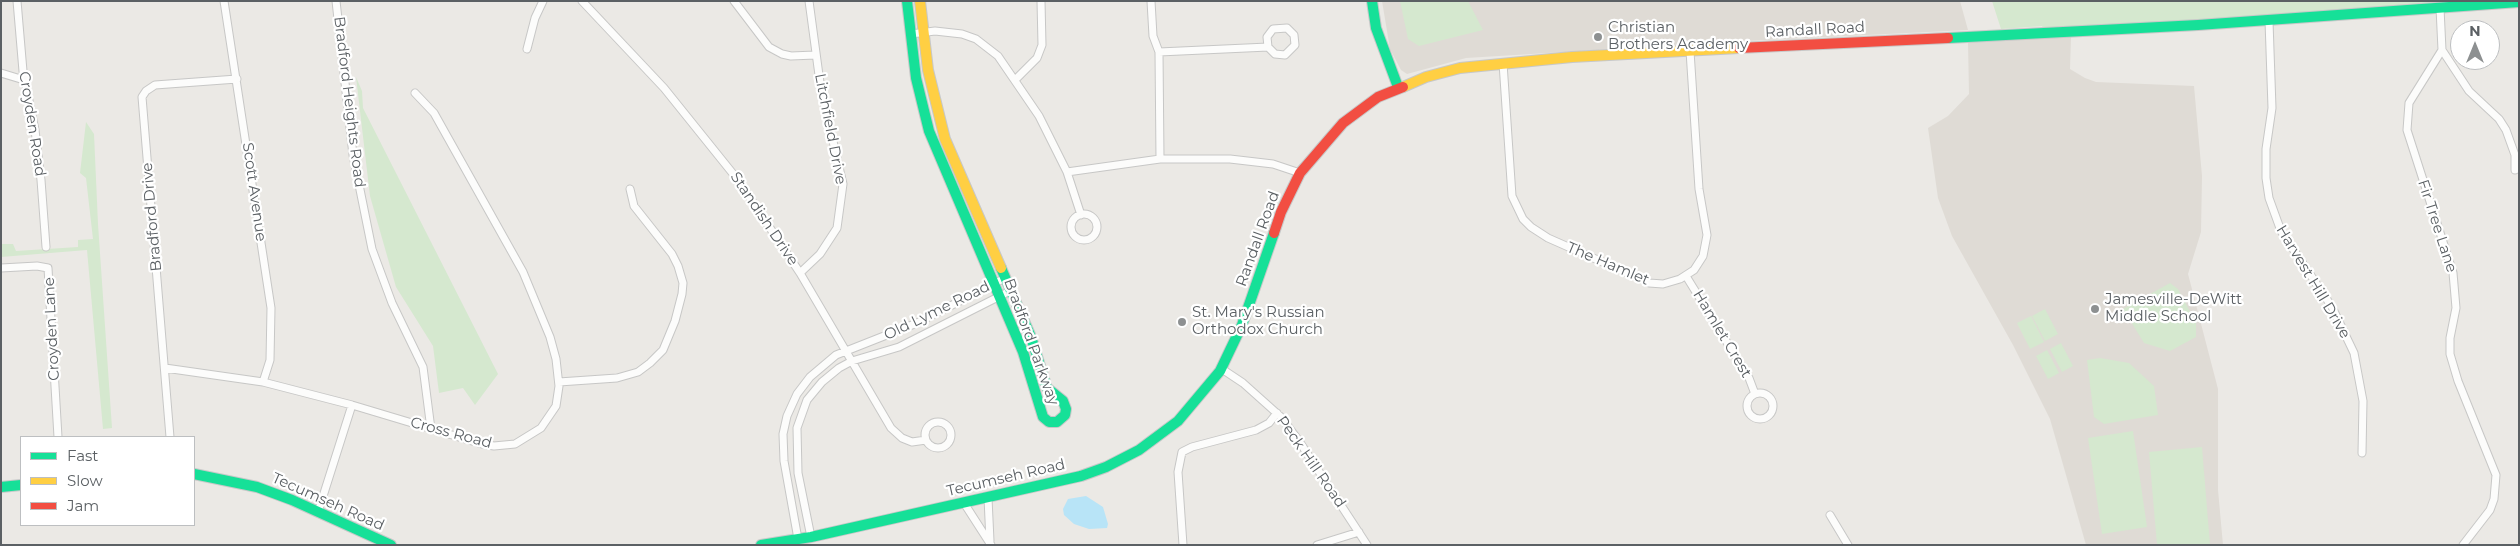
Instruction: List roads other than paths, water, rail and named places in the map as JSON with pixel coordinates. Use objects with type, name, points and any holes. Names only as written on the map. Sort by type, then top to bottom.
[{"type":"street","name":"Croyden Road","points":[[17,1],[24,80],[35,130],[46,247]]},
{"type":"street","name":"Scott Avenue","points":[[224,1],[271,308],[270,360],[263,382]]},
{"type":"street","name":"Bradford Heights Road","points":[[336,1],[353,154],[372,249],[386,289],[423,367],[431,429]]},
{"type":"street","points":[[527,49],[535,18],[543,1]]},
{"type":"street","name":"Standish Drive","points":[[582,1],[664,88],[738,180],[800,273],[892,428],[902,438],[912,442],[926,440]]},
{"type":"street","points":[[734,1],[769,47],[782,54],[791,56],[815,54]]},
{"type":"street","name":"Litchfield Drive","points":[[800,273],[820,254],[830,240],[837,228],[842,205],[841,174],[823,98],[808,1]]},
{"type":"street","name":"Bradford Parkway","points":[[907,1],[916,78],[929,132],[1023,352],[1043,417],[1049,422],[1061,420],[1066,409],[1063,401],[1047,388],[1030,337],[946,139],[928,70],[920,1]]},
{"type":"street","points":[[1015,80],[1037,58],[1042,46],[1041,1]]},
{"type":"street","points":[[1150,1],[1153,36],[1159,52],[1160,159]]},
{"type":"street","points":[[1372,1],[1376,28],[1385,57],[1398,87]]},
{"type":"street","name":"Randall Road","points":[[1222,369],[1242,325],[1280,212],[1300,173],[1343,123],[1378,98],[1398,87],[1460,68],[1503,63],[1690,52],[2269,21],[2519,2]]},
{"type":"street","points":[[2440,8],[2442,50],[2469,91],[2498,119],[2506,130],[2515,155],[2515,170]]},
{"type":"street","name":"Harvest Hill Drive","points":[[2269,21],[2272,108],[2266,149],[2266,178],[2269,198],[2281,230],[2332,307],[2354,353],[2363,401],[2362,453]]},
{"type":"street","points":[[1159,52],[1268,47],[1275,54],[1289,53],[1295,45],[1294,35],[1287,28],[1273,29],[1267,37],[1268,47]]},
{"type":"street","points":[[911,34],[946,31],[962,34],[976,39],[998,56],[1039,116],[1067,172],[1081,215]]},
{"type":"street","name":"Fir Tree Lane","points":[[2442,50],[2409,103],[2406,130],[2453,272],[2456,308],[2450,338],[2450,354],[2458,381],[2496,475],[2494,499],[2490,510],[2463,545]]},
{"type":"street","points":[[1686,276],[1703,256],[1707,236],[1699,189],[1690,52]]},
{"type":"street","name":"The Hamlet","points":[[1503,63],[1512,196],[1523,219],[1531,227],[1548,238],[1649,282],[1672,282],[1686,276]]},
{"type":"street","points":[[1,73],[24,80]]},
{"type":"street","name":"Bradford Drive","points":[[170,436],[142,97],[146,91],[155,85],[237,79]]},
{"type":"street","name":"Cross Road","points":[[165,368],[263,382],[352,405],[494,446],[515,444],[541,428],[550,418],[556,406],[559,382],[556,359],[550,337],[523,272],[434,113],[415,93]]},
{"type":"street","points":[[1067,172],[1160,159],[1230,159],[1273,164],[1300,173]]},
{"type":"street","points":[[559,382],[618,378],[638,372],[650,364],[663,350],[675,321],[683,283],[678,266],[672,254],[634,206],[630,189]]},
{"type":"street","name":"Croyden Lane","points":[[1,268],[37,266],[48,268],[58,436]]},
{"type":"street","name":"Hamlet Crest","points":[[1686,276],[1749,378],[1755,394]]},
{"type":"street","name":"Old Lyme Road","points":[[798,539],[784,461],[783,434],[787,416],[797,394],[810,377],[836,355],[882,339],[1005,278]]},
{"type":"street","name":"Old Lyme Road","points":[[811,537],[798,473],[797,428],[801,414],[812,394],[833,372],[852,361],[899,347],[1010,291]]},
{"type":"street","name":"Peck Hill Road","points":[[1222,369],[1243,382],[1277,413],[1299,441],[1367,545]]},
{"type":"street","name":"Tecumseh Road","points":[[761,545],[811,537],[964,504],[1081,476],[1106,468],[1139,450],[1178,421],[1222,369]]},
{"type":"street","points":[[318,512],[352,405]]},
{"type":"street","points":[[1183,545],[1178,472],[1182,452],[1256,430],[1269,422],[1277,413]]},
{"type":"street","name":"Tecumseh Road","points":[[195,474],[257,487],[391,545]]},
{"type":"street","points":[[1,487],[20,485]]},
{"type":"street","points":[[988,498],[991,543]]},
{"type":"street","points":[[964,504],[991,543]]},
{"type":"street","points":[[1830,515],[1848,545]]},
{"type":"street","points":[[1317,545],[1359,532]]},
{"type":"water","points":[[1086,496],[1103,507],[1108,524],[1107,528],[1089,529],[1074,524],[1064,515],[1063,509],[1068,499]]},
{"type":"place","name":"Christian Brothers Academy","points":[[1598,37]]},
{"type":"place","name":"Jamesville-DeWitt Middle School","points":[[2095,309]]},
{"type":"place","name":"St. Mary's Russian Orthodox Church","points":[[1182,322]]}]
